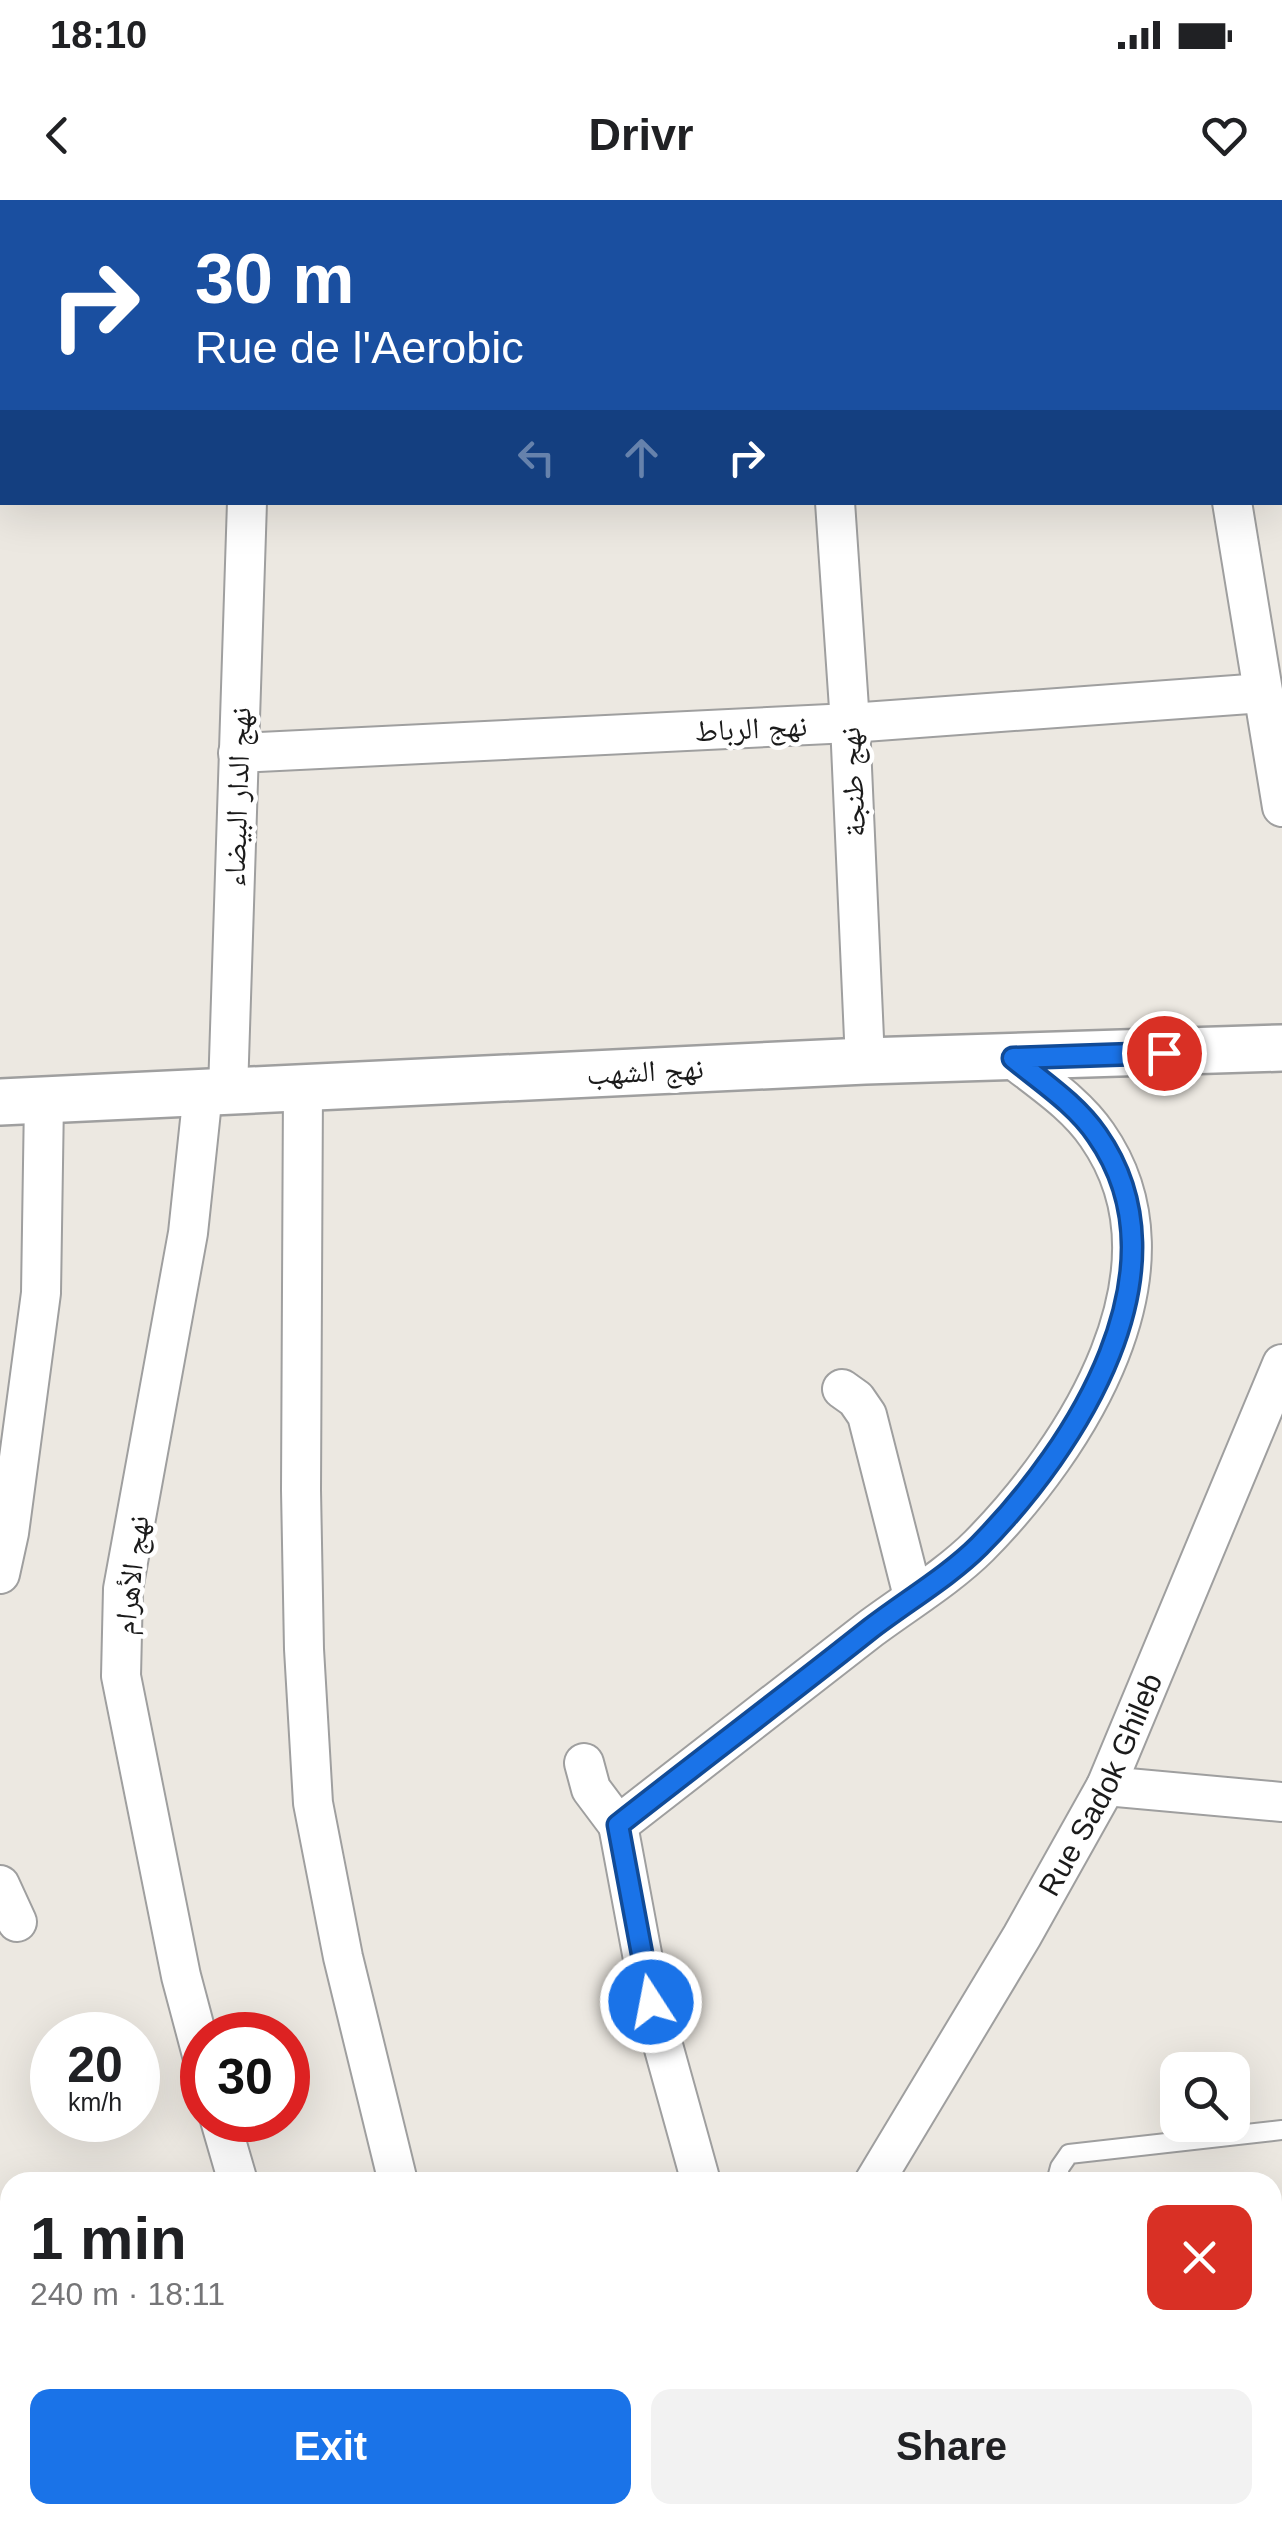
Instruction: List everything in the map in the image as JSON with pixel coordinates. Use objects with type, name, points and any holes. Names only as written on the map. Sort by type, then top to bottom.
[{"type":"street","name":"نهج الدار البيضاء","points":[[215,1091],[238,753],[247,505]]},
{"type":"street","name":"نهج طنجة","points":[[835,505],[850,723],[865,1061]]},
{"type":"street","points":[[1232,505],[1282,807]]},
{"type":"street","name":"نهج الرباط","points":[[238,753],[850,723],[1263,693]]},
{"type":"street","name":"نهج الشهب","points":[[22,1101],[1280,1044]]},
{"type":"street","points":[[618,1825],[977,1548],[1032,1485],[1102,1371],[1120,1328],[1131,1277],[1133,1236],[1121,1180],[1098,1135],[1067,1101],[1013,1058]]},
{"type":"street","points":[[304,1087],[302,1510],[304,1649],[313,1803],[343,1956],[396,2172]]},
{"type":"street","name":"نهج الأهرام","points":[[191,2012],[121,1676],[122,1589],[215,1091]]},
{"type":"street","points":[[0,1574],[41,1293],[22,1101]]},
{"type":"street","points":[[842,1389],[856,1399],[867,1415],[913,1596]]},
{"type":"street","name":"Rue Sadok Ghileb","points":[[880,2172],[1022,1936],[1106,1786],[1278,1391]]},
{"type":"street","points":[[584,1763],[591,1789],[618,1825],[651,2002],[699,2172]]},
{"type":"street","points":[[1106,1786],[1282,1802]]},
{"type":"street","points":[[0,1885],[17,1922]]},
{"type":"street","points":[[226,2142],[235,2172]]},
{"type":"lane","points":[[1059,2172],[1069,2154],[1282,2130]]},
{"type":"route","points":[[651,2002],[618,1825],[977,1548],[1032,1485],[1074,1422],[1120,1328],[1131,1277],[1133,1236],[1121,1180],[1098,1135],[1067,1101],[1013,1058],[1164,1053]]}]
